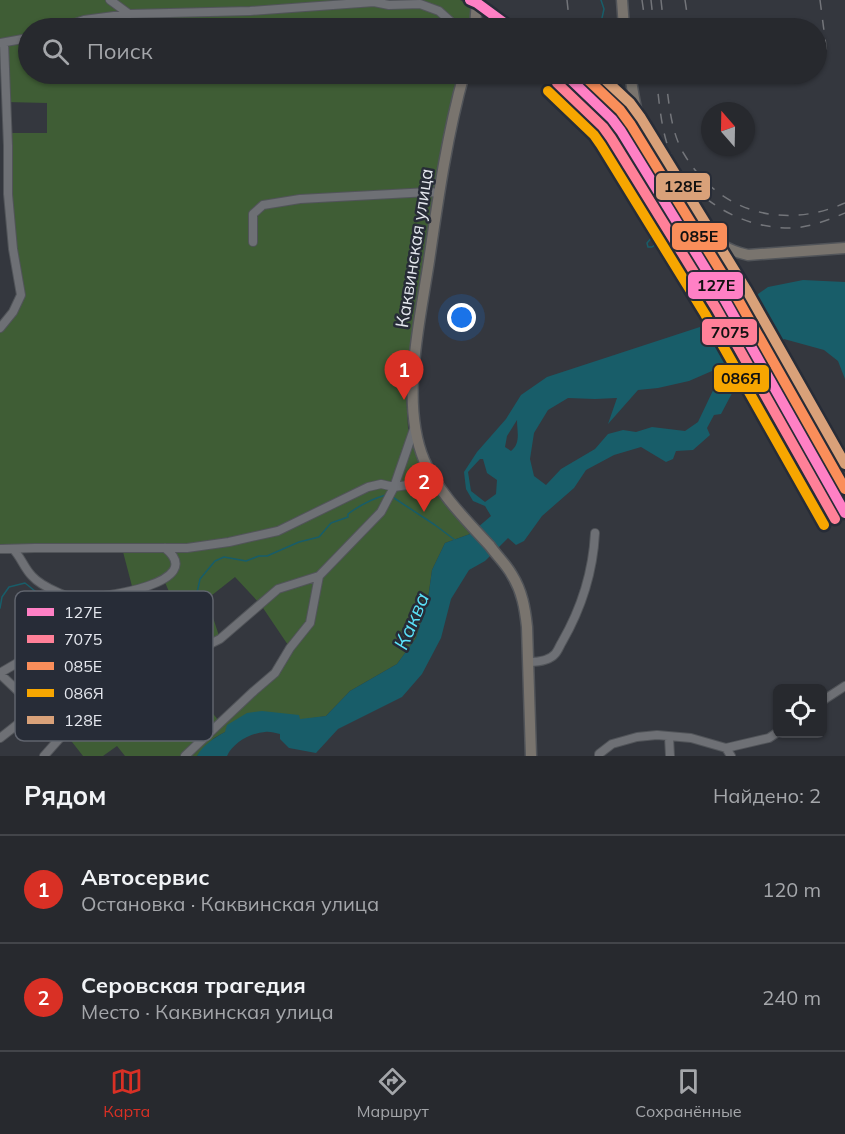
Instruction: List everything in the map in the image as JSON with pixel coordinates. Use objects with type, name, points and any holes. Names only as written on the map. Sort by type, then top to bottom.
[{"type":"main road","points":[[476,18],[477,0]]},
{"type":"main road","points":[[622,0],[623,18]]},
{"type":"main road","name":"Каквинская улица","points":[[462,84],[439,193],[416,343],[413,379],[415,428],[424,459],[435,481],[505,564],[516,582],[525,606],[531,756]]},
{"type":"main road","points":[[632,84],[639,121],[649,148],[696,217],[723,246],[748,255],[845,248]]},
{"type":"street","points":[[110,0],[129,14]]},
{"type":"street","points":[[99,18],[129,14],[250,11],[374,2],[389,5],[420,4],[439,11],[447,18]]},
{"type":"street","points":[[0,328],[13,312],[21,295],[13,249],[4,146],[2,43],[18,40]]},
{"type":"street","points":[[253,242],[253,214],[263,205],[300,199],[439,193]]},
{"type":"street","points":[[772,357],[845,483]]},
{"type":"street","points":[[213,642],[278,590],[319,576],[381,512],[394,487],[415,428]]},
{"type":"street","points":[[0,549],[187,548],[228,542],[278,531],[368,487],[381,484],[394,487],[435,481]]},
{"type":"street","points":[[529,662],[540,663],[554,656],[572,625],[594,555],[595,533]]},
{"type":"street","points":[[128,591],[164,580],[173,573],[176,563],[172,554],[165,548]]},
{"type":"street","points":[[13,549],[30,575],[56,591]]},
{"type":"street","points":[[213,730],[275,674],[290,648],[310,623],[319,576]]},
{"type":"street","points":[[15,664],[0,673],[15,688]]},
{"type":"street","points":[[827,698],[845,686]]},
{"type":"street","points":[[0,738],[15,726]]},
{"type":"street","points":[[598,756],[612,744],[637,737],[657,735],[691,738],[728,752],[773,735]]},
{"type":"street","points":[[669,737],[670,756]]},
{"type":"street","points":[[44,756],[58,741]]},
{"type":"street","points":[[185,756],[201,741]]},
{"type":"green space","points":[[0,0],[460,0],[476,13],[476,18],[18,18],[18,84],[462,84],[413,379],[406,395],[408,428],[417,459],[428,481],[470,534],[445,543],[432,570],[428,599],[416,638],[397,664],[350,691],[326,716],[225,732],[213,739],[213,714],[221,723],[275,673],[290,648],[261,605],[235,577],[213,594],[213,591],[169,591],[164,580],[133,590],[122,548],[0,549],[0,328],[21,295],[13,249],[8,133],[47,133],[47,103],[6,102],[0,43]]},
{"type":"green space","points":[[213,617],[220,639],[213,642]]},
{"type":"green space","points":[[71,741],[211,741],[197,756],[125,756],[117,746],[103,756],[83,756]]},
{"type":"water","points":[[803,280],[845,282],[845,379],[838,361],[824,350],[784,339],[775,347],[759,343],[745,355],[747,365],[721,414],[714,415],[707,428],[710,435],[693,450],[676,451],[673,459],[666,462],[641,447],[614,455],[586,470],[574,488],[542,516],[524,541],[516,545],[508,538],[485,561],[469,570],[451,599],[441,638],[422,674],[402,697],[338,729],[316,753],[289,748],[280,739],[280,734],[267,732],[254,734],[243,740],[233,747],[227,756],[197,756],[209,742],[225,732],[227,725],[247,713],[262,711],[299,715],[300,719],[326,716],[350,691],[397,664],[416,638],[428,599],[432,570],[445,543],[470,534],[491,516],[485,506],[473,501],[466,489],[464,472],[477,452],[506,419],[521,395],[547,377],[706,325],[744,304],[768,287]],"holes":[[[712,371],[717,382],[698,422],[685,431],[652,427],[636,432],[623,430],[608,434],[595,449],[561,469],[546,485],[534,476],[530,459],[534,433],[548,410],[568,398],[617,398],[608,424],[638,390],[689,381]],[[517,420],[517,441],[511,451],[505,447],[507,436]],[[480,459],[483,459],[487,473],[497,480],[496,494],[485,502],[471,491],[468,472]]]},
{"type":"waterway","points":[[601,0],[604,9],[602,18]]},
{"type":"waterway","points":[[619,84],[627,106],[625,114],[611,129],[592,140],[593,145],[619,156],[627,165],[635,185],[631,192],[633,199],[644,208],[655,232],[647,243],[648,247],[658,243],[706,326]]},
{"type":"waterway","points":[[769,341],[775,347],[845,464]]},
{"type":"waterway","points":[[197,591],[200,579],[215,561],[224,557],[246,561],[259,556],[267,556],[299,542],[319,537],[331,523],[348,517],[348,514],[361,505],[386,495]]},
{"type":"waterway","points":[[394,498],[455,540]]},
{"type":"waterway","points":[[0,608],[2,597],[9,587],[25,583],[34,591]]},
{"type":"railway","points":[[567,0],[569,18]]},
{"type":"railway","points":[[642,0],[645,18]]},
{"type":"railway","points":[[651,0],[653,18]]},
{"type":"railway","points":[[661,0],[663,18]]},
{"type":"railway","points":[[685,0],[688,18]]},
{"type":"railway","points":[[820,0],[822,18]]},
{"type":"railway","points":[[589,84],[612,119]]},
{"type":"railway","points":[[657,84],[661,117],[669,150],[683,174],[708,200],[739,218],[774,227],[806,226],[845,213]]},
{"type":"railway","points":[[666,84],[676,135],[684,154],[698,174],[734,203],[755,211],[776,215],[799,215],[822,211],[845,203]]},
{"type":"transit line","name":"127Е","points":[[470,0],[497,18]]},
{"type":"transit line","name":"7075","points":[[558,84],[603,127],[611,138],[716,308],[835,519]]},
{"type":"transit line","name":"127Е","points":[[575,84],[612,119],[621,131],[726,302],[845,513]]},
{"type":"transit line","name":"085Е","points":[[593,84],[620,110],[631,125],[736,296],[845,489]]},
{"type":"transit line","name":"128Е","points":[[610,84],[630,103],[641,118],[746,289],[845,464]]},
{"type":"transit line","name":"086Я","points":[[548,91],[594,135],[601,145],[705,314],[824,525]]},
{"type":"place","name":"Автосервис","points":[[404,400]]},
{"type":"place","name":"Серовская трагедия","points":[[424,512]]},
{"type":"water label","name":"Каква","points":[[411,621]]}]
